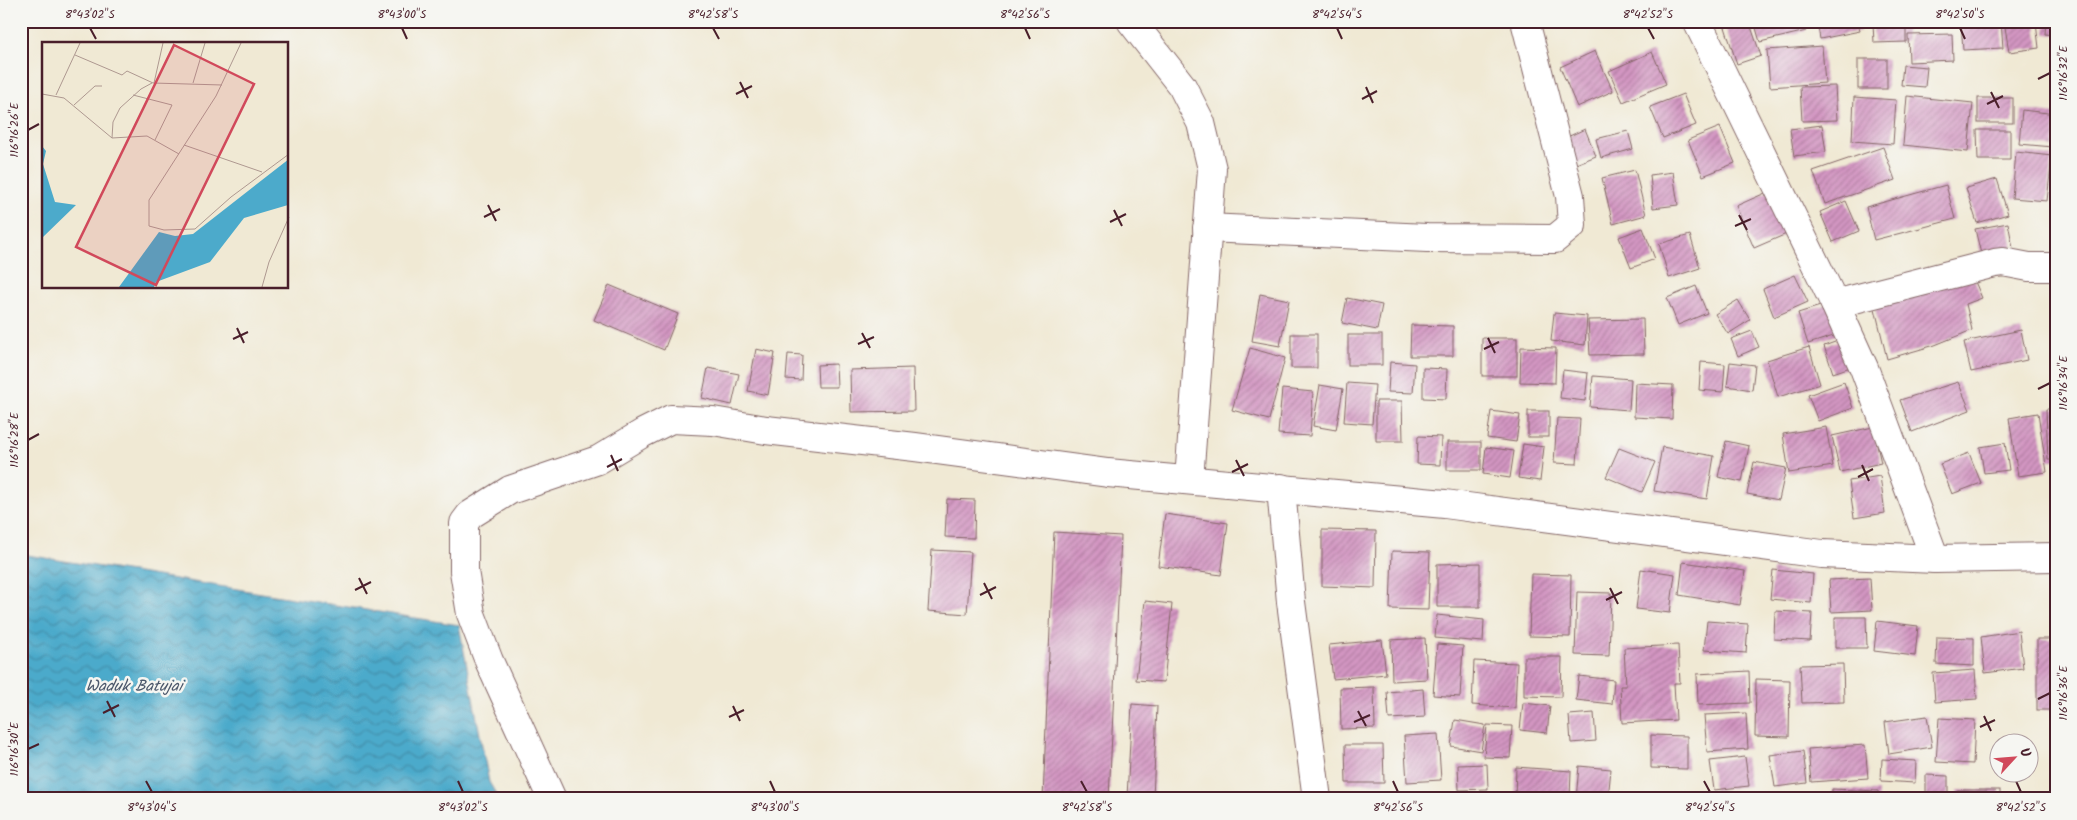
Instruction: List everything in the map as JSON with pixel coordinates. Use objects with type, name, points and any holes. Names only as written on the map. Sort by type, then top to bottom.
[{"type":"street","points":[[1131,21],[1182,86],[1201,123],[1212,169],[1189,480]]},
{"type":"street","points":[[1207,228],[1427,238],[1555,239],[1572,224],[1570,196],[1525,21]]},
{"type":"street","points":[[1697,21],[1835,304],[1864,368],[1936,559]]},
{"type":"street","points":[[1835,304],[1995,263],[2003,262],[2029,267],[2056,267]]},
{"type":"street","points":[[552,799],[489,662],[471,614],[464,571],[463,531],[465,519],[510,490],[586,465],[671,419],[684,418],[1108,473],[1444,504],[1822,554],[1936,559],[2056,557]]},
{"type":"street","points":[[1281,488],[1291,602],[1317,799]]},
{"type":"water","name":"Waduk Batujai","points":[[21,554],[459,625],[489,782],[499,799],[21,799]]},
{"type":"building","points":[[1723,21],[1749,21],[1761,56],[1737,64]]},
{"type":"building","points":[[1754,21],[1804,21],[1806,31],[1760,42]]},
{"type":"building","points":[[1817,21],[1858,21],[1860,31],[1820,39]]},
{"type":"building","points":[[1906,21],[1906,42],[1874,43],[1873,23]]},
{"type":"building","points":[[1911,21],[1942,21],[1943,24],[1912,28]]},
{"type":"building","points":[[2001,21],[2003,48],[1963,50],[1961,22]]},
{"type":"building","points":[[2046,21],[2056,21],[2056,35],[2045,34]]},
{"type":"building","points":[[2036,23],[2039,48],[2009,52],[2005,27]]},
{"type":"building","points":[[1952,34],[1953,60],[1909,62],[1908,35]]},
{"type":"building","points":[[1822,46],[1825,83],[1770,87],[1767,50]]},
{"type":"building","points":[[1595,51],[1613,91],[1577,107],[1560,67]]},
{"type":"building","points":[[1652,52],[1666,84],[1623,102],[1609,71]]},
{"type":"building","points":[[1858,59],[1887,59],[1887,89],[1858,89]]},
{"type":"building","points":[[1903,65],[1927,67],[1925,87],[1901,85]]},
{"type":"building","points":[[1835,86],[1837,120],[1802,121],[1800,87]]},
{"type":"building","points":[[1683,94],[1696,125],[1663,138],[1650,107]]},
{"type":"building","points":[[1907,96],[1973,103],[1968,152],[1903,145]]},
{"type":"building","points":[[1854,97],[1896,100],[1893,144],[1852,141]]},
{"type":"building","points":[[1978,98],[2013,98],[2013,123],[1978,123]]},
{"type":"building","points":[[2022,110],[2056,114],[2053,147],[2019,144]]},
{"type":"building","points":[[1822,125],[1826,152],[1794,156],[1790,129]]},
{"type":"building","points":[[1720,127],[1735,163],[1703,176],[1688,140]]},
{"type":"building","points":[[1585,129],[1596,156],[1576,164],[1565,138]]},
{"type":"building","points":[[1977,130],[2010,130],[2010,160],[1978,160]]},
{"type":"building","points":[[1628,131],[1633,149],[1601,158],[1596,139]]},
{"type":"building","points":[[1883,147],[1895,180],[1825,204],[1813,171]]},
{"type":"building","points":[[2016,152],[2052,156],[2047,201],[2012,198]]},
{"type":"building","points":[[1635,170],[1646,215],[1613,224],[1602,178]]},
{"type":"building","points":[[1673,172],[1678,205],[1653,208],[1650,175]]},
{"type":"building","points":[[1997,179],[2008,214],[1977,223],[1966,188]]},
{"type":"building","points":[[1946,185],[1955,219],[1874,240],[1866,207]]},
{"type":"building","points":[[1772,190],[1791,232],[1754,248],[1736,206]]},
{"type":"building","points":[[1846,201],[1859,231],[1833,242],[1820,212]]},
{"type":"building","points":[[2008,223],[2013,248],[1981,254],[1975,229]]},
{"type":"building","points":[[1643,228],[1655,259],[1631,268],[1619,237]]},
{"type":"building","points":[[1690,235],[1700,268],[1669,278],[1659,244]]},
{"type":"building","points":[[1795,275],[1808,302],[1774,317],[1763,289]]},
{"type":"building","points":[[1973,277],[1982,298],[1966,304],[1972,330],[1935,345],[1887,359],[1873,300]]},
{"type":"building","points":[[609,285],[678,314],[664,350],[594,320]]},
{"type":"building","points":[[1696,286],[1707,313],[1678,325],[1667,298]]},
{"type":"building","points":[[1260,294],[1289,300],[1280,346],[1252,341]]},
{"type":"building","points":[[1347,298],[1382,305],[1377,330],[1342,323]]},
{"type":"building","points":[[1738,300],[1750,320],[1728,334],[1715,314]]},
{"type":"building","points":[[1830,303],[1840,334],[1808,344],[1798,313]]},
{"type":"building","points":[[1554,313],[1587,316],[1585,345],[1551,341]]},
{"type":"building","points":[[1643,319],[1644,354],[1590,355],[1588,320]]},
{"type":"building","points":[[1411,325],[1453,326],[1453,356],[1410,356]]},
{"type":"building","points":[[2021,330],[2027,360],[1971,372],[1964,342]]},
{"type":"building","points":[[1752,331],[1759,347],[1738,356],[1731,339]]},
{"type":"building","points":[[1291,334],[1317,334],[1317,368],[1291,368]]},
{"type":"building","points":[[1348,335],[1382,335],[1382,365],[1348,365]]},
{"type":"building","points":[[1482,338],[1517,338],[1517,376],[1482,376]]},
{"type":"building","points":[[1846,338],[1856,365],[1833,373],[1824,346]]},
{"type":"building","points":[[1521,347],[1556,348],[1555,383],[1520,382]]},
{"type":"building","points":[[1809,347],[1820,384],[1778,397],[1767,360]]},
{"type":"building","points":[[1250,348],[1285,358],[1269,420],[1232,410]]},
{"type":"building","points":[[756,349],[775,353],[768,395],[748,391]]},
{"type":"building","points":[[788,354],[802,355],[801,380],[786,379]]},
{"type":"building","points":[[1390,362],[1415,364],[1413,393],[1388,392]]},
{"type":"building","points":[[1701,362],[1725,364],[1723,392],[1699,390]]},
{"type":"building","points":[[1730,362],[1755,365],[1752,390],[1727,386]]},
{"type":"building","points":[[836,364],[837,387],[818,387],[817,365]]},
{"type":"building","points":[[708,368],[739,374],[732,405],[702,398]]},
{"type":"building","points":[[913,368],[914,411],[851,412],[850,370]]},
{"type":"building","points":[[1423,368],[1447,369],[1446,399],[1423,398]]},
{"type":"building","points":[[1563,370],[1588,373],[1585,401],[1560,398]]},
{"type":"building","points":[[1593,376],[1631,379],[1629,410],[1590,407]]},
{"type":"building","points":[[1844,382],[1853,408],[1818,421],[1808,395]]},
{"type":"building","points":[[1958,382],[1970,410],[1912,432],[1900,400]]},
{"type":"building","points":[[1347,383],[1375,385],[1372,424],[1344,422]]},
{"type":"building","points":[[1635,383],[1673,385],[1672,419],[1634,417]]},
{"type":"building","points":[[1320,385],[1343,389],[1336,430],[1313,426]]},
{"type":"building","points":[[1282,389],[1313,392],[1310,436],[1278,434]]},
{"type":"building","points":[[1376,401],[1402,401],[1403,441],[1376,441]]},
{"type":"building","points":[[2046,409],[2056,409],[2056,460],[2048,460]]},
{"type":"building","points":[[1491,411],[1520,415],[1516,442],[1487,438]]},
{"type":"building","points":[[1528,411],[1549,411],[1549,437],[1528,437]]},
{"type":"building","points":[[2038,413],[2047,472],[2018,476],[2009,418]]},
{"type":"building","points":[[1557,418],[1580,419],[1577,464],[1554,463]]},
{"type":"building","points":[[1826,427],[1833,466],[1789,473],[1783,434]]},
{"type":"building","points":[[1873,427],[1881,463],[1840,472],[1832,436]]},
{"type":"building","points":[[1418,436],[1441,437],[1440,465],[1417,464]]},
{"type":"building","points":[[1726,441],[1749,446],[1742,482],[1718,477]]},
{"type":"building","points":[[1447,442],[1481,442],[1481,470],[1447,470]]},
{"type":"building","points":[[2005,443],[2009,470],[1984,473],[1980,447]]},
{"type":"building","points":[[1523,444],[1544,447],[1540,481],[1518,478]]},
{"type":"building","points":[[1486,447],[1514,451],[1510,478],[1483,474]]},
{"type":"building","points":[[1662,447],[1714,456],[1707,499],[1654,491]]},
{"type":"building","points":[[1619,448],[1655,462],[1642,492],[1606,477]]},
{"type":"building","points":[[1969,453],[1981,483],[1952,494],[1940,464]]},
{"type":"building","points":[[1754,462],[1786,468],[1779,500],[1747,494]]},
{"type":"building","points":[[1880,476],[1885,513],[1854,518],[1849,481]]},
{"type":"building","points":[[947,499],[975,500],[974,538],[945,537]]},
{"type":"building","points":[[1165,514],[1228,523],[1221,575],[1158,566]]},
{"type":"building","points":[[1322,530],[1376,531],[1375,588],[1322,586]]},
{"type":"building","points":[[1054,532],[1121,536],[1109,799],[1043,799]]},
{"type":"building","points":[[932,550],[971,552],[967,614],[928,611]]},
{"type":"building","points":[[1392,551],[1430,552],[1428,610],[1390,609]]},
{"type":"building","points":[[1683,562],[1745,571],[1740,605],[1679,595]]},
{"type":"building","points":[[1480,563],[1480,607],[1437,607],[1437,564]]},
{"type":"building","points":[[1641,569],[1675,574],[1670,613],[1636,609]]},
{"type":"building","points":[[1773,570],[1813,574],[1811,603],[1770,599]]},
{"type":"building","points":[[1531,574],[1571,575],[1570,637],[1529,636]]},
{"type":"building","points":[[1870,578],[1872,610],[1831,612],[1829,580]]},
{"type":"building","points":[[1577,592],[1611,593],[1609,656],[1575,655]]},
{"type":"building","points":[[1145,601],[1172,604],[1164,682],[1136,680]]},
{"type":"building","points":[[1775,611],[1812,613],[1810,641],[1774,639]]},
{"type":"building","points":[[1437,615],[1484,620],[1483,642],[1435,638]]},
{"type":"building","points":[[1835,617],[1866,617],[1867,648],[1835,648]]},
{"type":"building","points":[[1707,621],[1748,624],[1746,653],[1704,650]]},
{"type":"building","points":[[1877,621],[1918,626],[1915,656],[1874,651]]},
{"type":"building","points":[[2019,631],[2023,668],[1985,673],[1981,637]]},
{"type":"building","points":[[1937,637],[1974,638],[1974,666],[1936,664]]},
{"type":"building","points":[[1425,638],[1427,679],[1392,681],[1391,640]]},
{"type":"building","points":[[2037,639],[2056,639],[2056,710],[2037,710]]},
{"type":"building","points":[[1382,640],[1386,674],[1333,679],[1329,645]]},
{"type":"building","points":[[1437,644],[1463,646],[1460,697],[1433,695]]},
{"type":"building","points":[[1678,645],[1680,683],[1674,683],[1676,720],[1622,723],[1620,686],[1626,686],[1624,648]]},
{"type":"building","points":[[1524,657],[1562,657],[1561,697],[1524,696]]},
{"type":"building","points":[[1474,661],[1517,663],[1515,708],[1472,705]]},
{"type":"building","points":[[1843,664],[1844,702],[1802,703],[1800,665]]},
{"type":"building","points":[[1975,670],[1977,699],[1935,702],[1933,673]]},
{"type":"building","points":[[1749,671],[1750,703],[1698,705],[1697,674]]},
{"type":"building","points":[[1579,676],[1614,680],[1612,704],[1576,700]]},
{"type":"building","points":[[1756,679],[1790,680],[1789,737],[1755,736]]},
{"type":"building","points":[[1374,687],[1375,728],[1341,729],[1340,688]]},
{"type":"building","points":[[1423,689],[1425,717],[1389,719],[1387,692]]},
{"type":"building","points":[[1523,703],[1550,706],[1547,733],[1520,730]]},
{"type":"building","points":[[1132,704],[1157,706],[1153,799],[1127,797]]},
{"type":"building","points":[[1594,713],[1596,741],[1571,743],[1569,715]]},
{"type":"building","points":[[1746,713],[1748,749],[1707,752],[1704,715]]},
{"type":"building","points":[[1927,716],[1932,747],[1889,754],[1885,722]]},
{"type":"building","points":[[1939,718],[1975,720],[1973,764],[1936,762]]},
{"type":"building","points":[[1455,720],[1485,725],[1481,751],[1451,746]]},
{"type":"building","points":[[1487,725],[1512,726],[1510,758],[1484,757]]},
{"type":"building","points":[[1438,734],[1441,780],[1407,782],[1404,736]]},
{"type":"building","points":[[1651,735],[1687,736],[1687,769],[1651,768]]},
{"type":"building","points":[[1345,745],[1383,745],[1384,783],[1346,783]]},
{"type":"building","points":[[1865,745],[1868,778],[1811,782],[1808,749]]},
{"type":"building","points":[[1803,751],[1807,783],[1775,787],[1770,755]]},
{"type":"building","points":[[1745,757],[1749,786],[1714,790],[1710,761]]},
{"type":"building","points":[[1882,759],[1916,761],[1915,783],[1881,781]]},
{"type":"building","points":[[1487,764],[1488,789],[1459,790],[1458,765]]},
{"type":"building","points":[[1579,766],[1611,769],[1608,799],[1576,799]]},
{"type":"building","points":[[1516,767],[1571,771],[1570,799],[1515,799]]},
{"type":"building","points":[[1926,775],[1948,776],[1948,799],[1926,799]]},
{"type":"building","points":[[1832,789],[1878,791],[1878,799],[1832,799]]},
{"type":"building","points":[[1958,790],[2000,790],[2000,799],[1958,799]]}]
